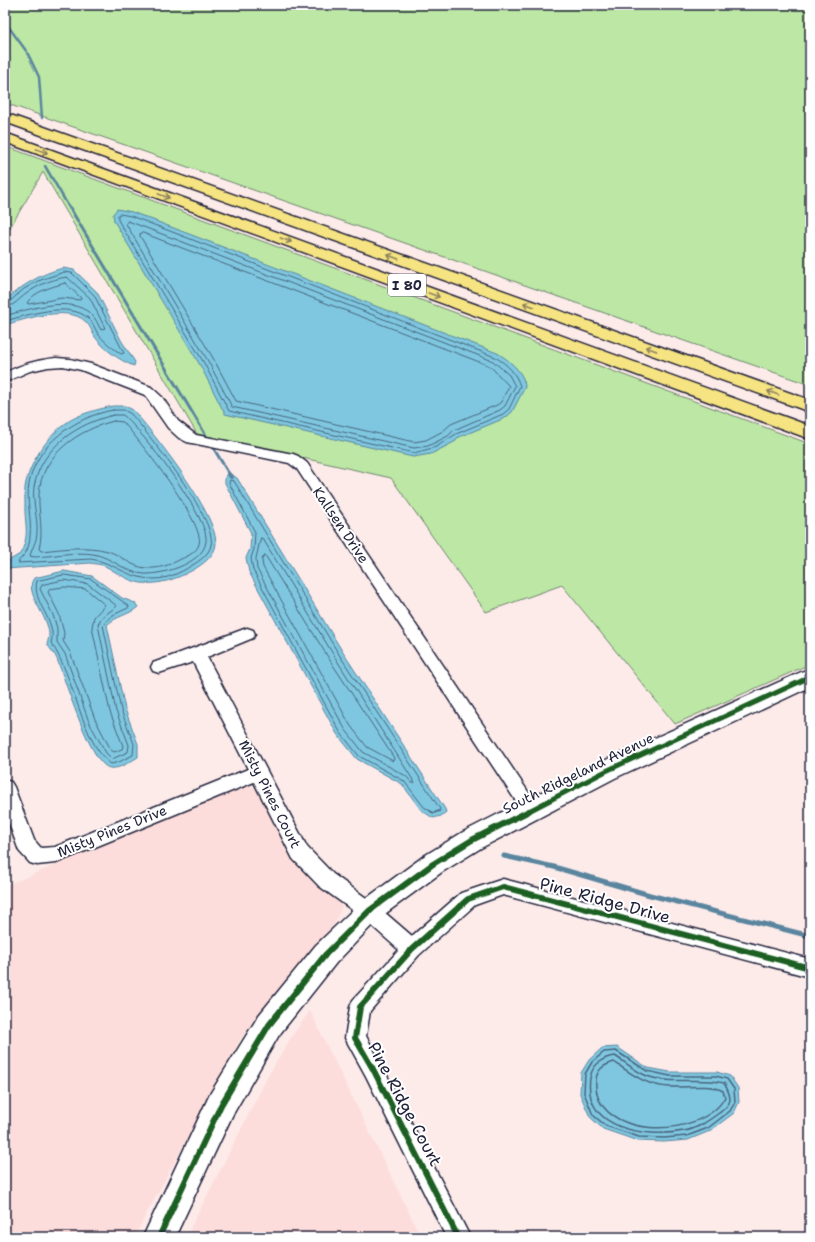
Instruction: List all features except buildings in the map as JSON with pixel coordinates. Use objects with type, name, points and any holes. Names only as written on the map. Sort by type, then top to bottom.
[{"type":"highway","name":"I 80","points":[[5,117],[810,406]]},
{"type":"highway","name":"I 80","points":[[5,137],[810,433]]},
{"type":"street","name":"Kallsen Drive","points":[[5,378],[19,370],[35,366],[63,362],[76,364],[151,392],[181,434],[192,439],[293,459],[302,466],[531,810]]},
{"type":"street","points":[[159,667],[247,634]]},
{"type":"street","name":"Misty Pines Court","points":[[197,654],[300,853],[326,880],[369,911]]},
{"type":"street","name":"South Ridgeland Avenue","points":[[159,1237],[221,1105],[269,1025],[326,954],[369,911],[432,864],[472,840],[606,771],[810,677]]},
{"type":"street","name":"Misty Pines Drive","points":[[5,787],[26,845],[36,857],[56,855],[259,772]]},
{"type":"street","name":"Pine Ridge Drive","points":[[412,949],[468,899],[503,887],[810,968]]},
{"type":"street","points":[[369,911],[412,949]]},
{"type":"street","name":"Pine Ridge Court","points":[[412,949],[360,1007],[355,1038],[373,1069],[458,1237]]},
{"type":"shaded area","points":[[248,785],[259,790],[298,867],[332,891],[342,907],[334,925],[293,971],[242,1037],[134,1237],[12,1237],[5,1215],[5,886]]},
{"type":"shaded area","points":[[310,1011],[421,1237],[186,1237],[269,1074],[294,1033]]},
{"type":"green space","points":[[5,5],[810,5],[810,385],[5,103]]},
{"type":"green space","points":[[5,146],[810,444],[810,664],[675,724],[562,585],[486,612],[391,478],[197,434],[43,172],[5,236]]},
{"type":"water","points":[[117,209],[132,212],[497,353],[515,367],[522,377],[525,387],[512,412],[505,418],[457,438],[456,441],[431,454],[413,457],[225,414],[200,365],[114,221],[113,214]]},
{"type":"water","points":[[63,268],[74,270],[97,292],[121,340],[135,362],[134,366],[118,358],[108,350],[95,337],[87,323],[77,316],[68,314],[46,315],[5,325],[5,300],[32,281],[47,273]]},
{"type":"water","points":[[113,406],[125,406],[133,410],[183,474],[196,494],[213,529],[216,543],[214,552],[208,559],[187,573],[168,581],[154,583],[136,582],[105,566],[90,563],[5,569],[5,563],[20,554],[23,547],[26,534],[25,485],[32,465],[42,448],[62,426],[74,418]]},
{"type":"water","points":[[229,473],[237,478],[344,654],[445,809],[446,812],[441,816],[433,818],[421,810],[402,784],[357,759],[337,734],[249,572],[246,558],[250,549],[251,533],[225,483],[225,477]]},
{"type":"water","points":[[64,571],[92,576],[122,598],[135,603],[138,607],[107,625],[125,709],[138,744],[138,757],[119,767],[107,767],[100,761],[78,718],[57,659],[47,644],[49,635],[48,627],[34,597],[31,584],[34,578]]},
{"type":"water","points":[[617,1047],[648,1068],[670,1072],[717,1072],[730,1076],[738,1088],[739,1102],[734,1113],[710,1131],[688,1140],[664,1142],[638,1141],[603,1129],[590,1117],[580,1094],[581,1073],[589,1060],[602,1048]]},
{"type":"waterway","points":[[5,22],[27,52],[39,77],[42,118]]},
{"type":"waterway","points":[[45,166],[70,209]]},
{"type":"waterway","points":[[70,208],[229,474]]},
{"type":"waterway","points":[[228,473],[231,477]]},
{"type":"waterway","points":[[504,856],[554,867],[650,895],[810,936]]},
{"type":"cycle path","points":[[159,1237],[221,1105],[269,1025],[326,954],[369,911],[433,864],[472,840],[606,771],[810,677]]},
{"type":"cycle path","points":[[458,1237],[373,1069],[355,1038],[360,1007],[412,949],[468,899],[503,887],[810,968]]}]
